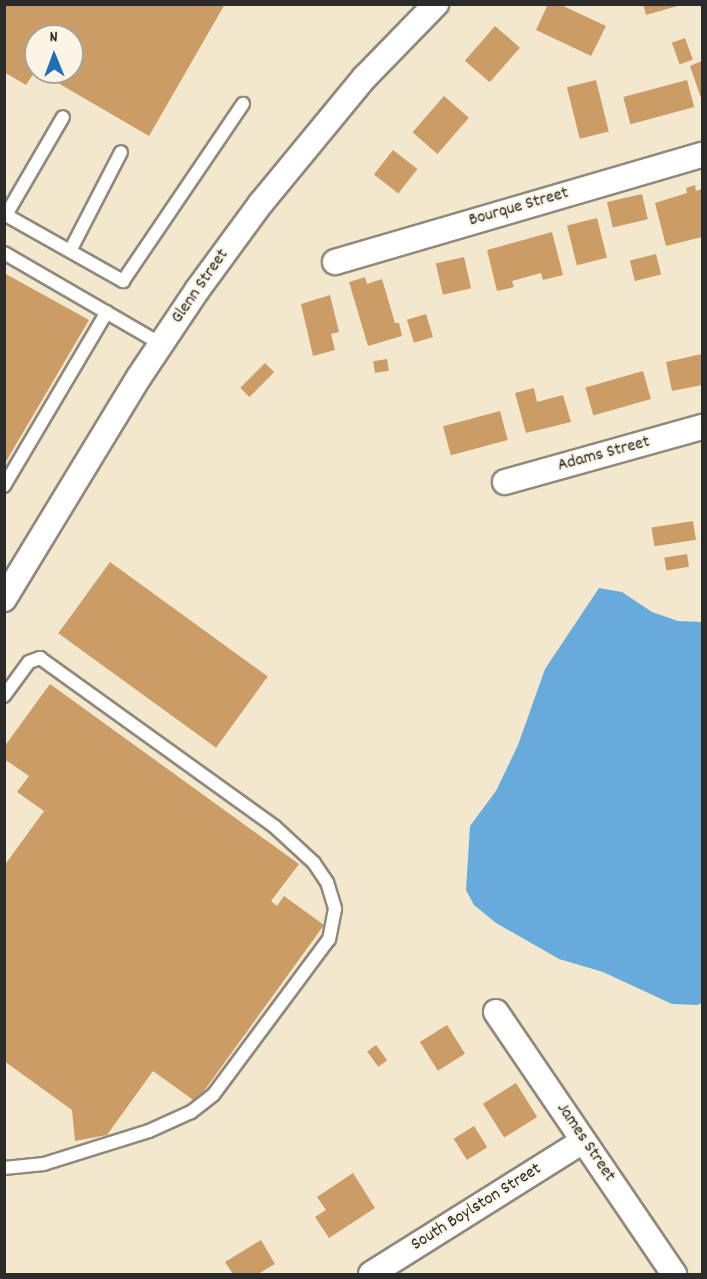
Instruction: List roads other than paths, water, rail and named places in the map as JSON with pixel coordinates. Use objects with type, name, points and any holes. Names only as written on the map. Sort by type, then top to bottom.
[{"type":"street","name":"Glenn Street","points":[[4,598],[161,344],[261,203],[365,77],[436,4]]},
{"type":"street","name":"Bourque Street","points":[[335,262],[702,155]]},
{"type":"street","name":"Adams Street","points":[[505,482],[702,428]]},
{"type":"street","name":"James Street","points":[[496,1012],[674,1275]]},
{"type":"street","name":"South Boylston Street","points":[[371,1275],[583,1141]]},
{"type":"lane","points":[[63,117],[5,215],[123,281],[243,104]]},
{"type":"lane","points":[[70,251],[121,152]]},
{"type":"lane","points":[[4,253],[161,344]]},
{"type":"lane","points":[[4,486],[107,312]]},
{"type":"lane","points":[[4,696],[29,662],[40,658],[275,827],[314,863],[327,882],[335,909],[329,939],[213,1095],[192,1112],[149,1131],[44,1164],[4,1168]]},
{"type":"water","points":[[599,588],[622,592],[652,612],[678,621],[702,622],[702,1003],[697,1005],[672,1004],[603,972],[559,959],[496,923],[474,905],[466,890],[470,826],[496,791],[518,745],[545,669]]}]
